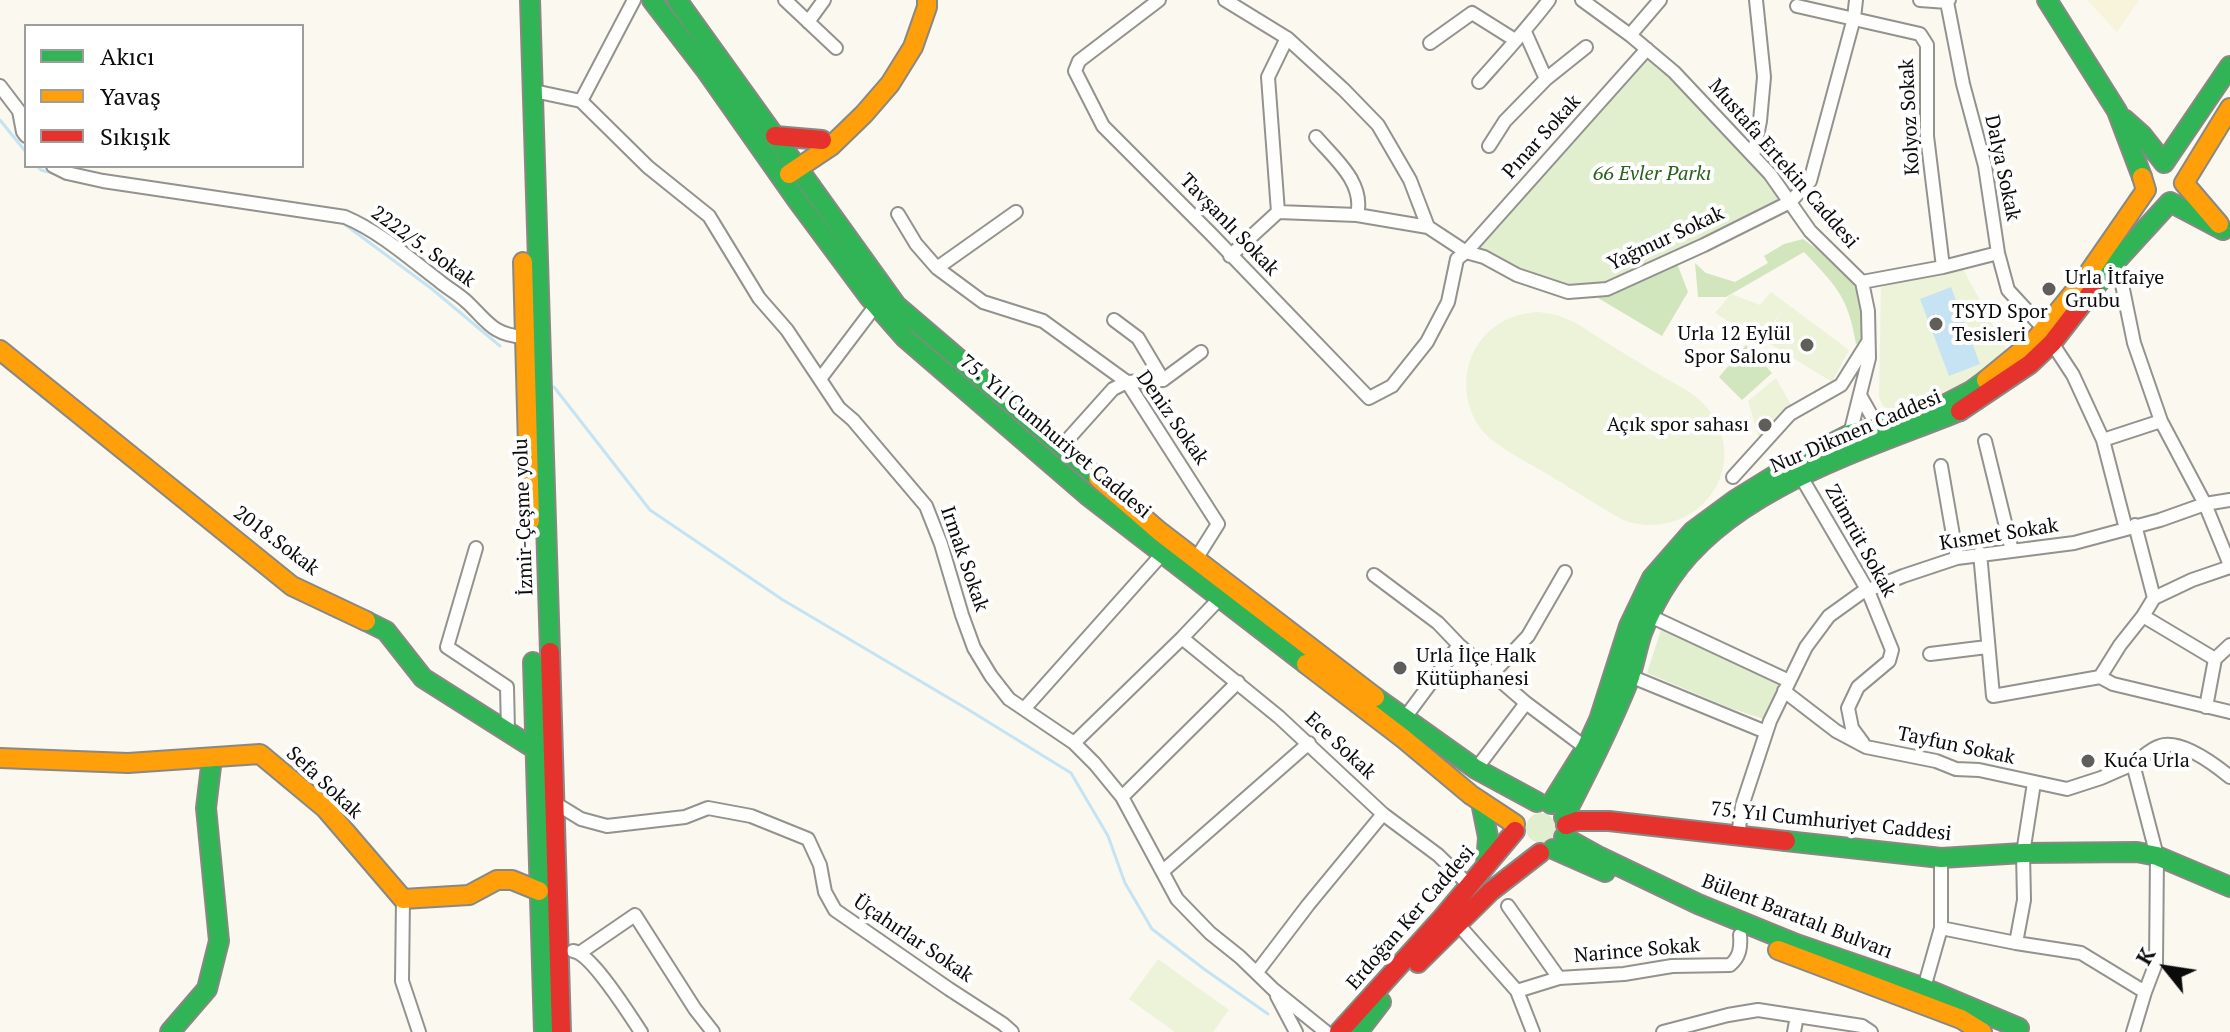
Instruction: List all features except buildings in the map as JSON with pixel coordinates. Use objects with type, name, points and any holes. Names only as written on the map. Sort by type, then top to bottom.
[{"type":"main road","name":"İzmir-Çeşme yolu","points":[[515,0],[544,1032]]},
{"type":"main road","name":"İzmir-Çeşme yolu","points":[[530,0],[561,1032]]},
{"type":"main road","points":[[531,28],[549,0]]},
{"type":"main road","name":"75. Yıl Cumhuriyet Caddesi","points":[[652,0],[876,305],[905,338],[1087,495],[1515,828],[1524,847],[1553,827],[1577,821],[1609,821],[1941,858],[2023,853],[2137,852],[2157,856],[2230,887]]},
{"type":"main road","name":"75. Yıl Cumhuriyet Caddesi","points":[[677,0],[896,305],[1159,531],[1404,719],[1553,827]]},
{"type":"main road","points":[[795,163],[831,146],[890,84],[913,47],[927,0]]},
{"type":"main road","points":[[2047,0],[2117,111],[2146,190],[2155,201],[2170,202],[2226,234]]},
{"type":"main road","points":[[2164,163],[2230,66]]},
{"type":"main road","points":[[2170,202],[2180,195],[2196,161],[2230,108]]},
{"type":"main road","points":[[2117,111],[2142,135],[2164,163]]},
{"type":"main road","points":[[775,136],[822,140],[842,134]]},
{"type":"main road","points":[[778,174],[822,140]]},
{"type":"main road","points":[[2146,190],[2148,172],[2155,165],[2164,163],[2174,166],[2226,234]]},
{"type":"main road","name":"Nur Dikmen Caddesi","points":[[1553,827],[1599,720],[1629,626],[1652,578],[1693,531],[1735,500],[1798,461],[1850,434],[1881,434],[1966,409],[2030,364],[2146,190]]},
{"type":"main road","name":"Nur Dikmen Caddesi","points":[[2048,336],[2170,202]]},
{"type":"main road","name":"2018.Sokak","points":[[0,350],[292,586],[386,631],[423,678],[535,749]]},
{"type":"main road","name":"Nur Dikmen Caddesi","points":[[1553,827],[1610,725],[1650,616],[1670,578],[1695,548],[1727,520],[1800,475],[1860,451],[1881,434]]},
{"type":"main road","name":"Sefa Sokak","points":[[0,758],[128,763],[260,754],[325,808],[403,899]]},
{"type":"main road","points":[[170,1032],[207,989],[219,941],[206,808],[212,758]]},
{"type":"main road","points":[[1481,802],[1488,837],[1486,865]]},
{"type":"main road","name":"Erdoğan Ker Caddesi","points":[[1339,1032],[1486,865],[1515,828],[1523,809],[1553,827],[1456,922],[1372,1012],[1358,1032]]},
{"type":"main road","name":"Bülent Baratalı Bulvarı","points":[[1553,827],[1740,935],[1961,1019],[1982,1032]]},
{"type":"main road","name":"Bülent Baratalı Bulvarı","points":[[1553,827],[1600,857],[1698,904],[1796,944],[1924,988],[2017,1030],[2028,1028],[2038,1032]]},
{"type":"main road","points":[[403,899],[469,895],[497,880],[512,880],[539,891]]},
{"type":"street","points":[[534,91],[581,101],[634,0]]},
{"type":"street","points":[[785,0],[836,48]]},
{"type":"street","points":[[808,22],[824,0]]},
{"type":"street","name":"Tavşanlı Sokak","points":[[1159,0],[1077,66],[1103,126],[1369,398]]},
{"type":"street","points":[[1225,0],[1287,38],[1378,125],[1410,180],[1428,227]]},
{"type":"street","points":[[1479,82],[1549,0]]},
{"type":"street","name":"Mustafa Ertekin Caddesi","points":[[1582,0],[1674,72],[1770,174],[1810,231],[1862,282]]},
{"type":"street","points":[[1630,35],[1660,0]]},
{"type":"street","points":[[1753,156],[1764,77],[1756,0]]},
{"type":"street","points":[[1790,202],[1810,181],[1854,18],[1856,0]]},
{"type":"street","points":[[1920,0],[1948,1]]},
{"type":"street","name":"Dalya Sokak","points":[[1948,1],[1963,84],[1985,166],[1998,253],[2008,290],[2048,336],[2073,375],[2103,440],[2154,598]]},
{"type":"street","name":"Kolyoz Sokak","points":[[1797,6],[1920,34],[1927,45],[1927,136],[1943,267]]},
{"type":"street","points":[[1430,43],[1472,13],[1520,36],[1546,79]]},
{"type":"street","points":[[1278,212],[1268,77],[1287,38]]},
{"type":"street","points":[[1489,146],[1505,121],[1546,79],[1586,47]]},
{"type":"street","name":"Pınar Sokak","points":[[1369,398],[1392,386],[1427,342],[1448,302],[1457,259],[1647,49]]},
{"type":"street","points":[[0,86],[19,111],[24,133]]},
{"type":"street","name":"Irmak Sokak","points":[[581,101],[648,167],[709,216],[759,298],[787,330],[839,408],[853,420],[926,506],[974,648],[991,676],[1009,699],[1074,743],[1095,764],[1122,797],[1177,899],[1274,990]]},
{"type":"street","points":[[1316,137],[1354,181],[1360,205],[1357,215]]},
{"type":"street","name":"2222/5. Sokak","points":[[57,168],[103,181],[345,217],[362,224],[397,248],[468,303],[492,327],[504,334],[524,337]]},
{"type":"street","name":"Yağmur Sokak","points":[[1428,227],[1466,252],[1484,257],[1517,275],[1568,292],[1607,289],[1790,202]]},
{"type":"street","points":[[937,268],[1016,212]]},
{"type":"street","points":[[1230,256],[1278,212],[1357,215],[1428,227]]},
{"type":"street","name":"Deniz Sokak","points":[[898,214],[916,244],[937,268],[983,302],[1043,321],[1127,382],[1218,524],[1196,559]]},
{"type":"street","points":[[1860,451],[1850,434],[1869,358],[1868,311],[1862,282],[1998,253]]},
{"type":"street","points":[[2100,677],[2154,598],[2230,566],[2205,504],[2161,421],[2134,343],[2117,260]]},
{"type":"street","points":[[820,379],[876,305]]},
{"type":"street","points":[[1114,320],[1138,338],[1163,380]]},
{"type":"street","points":[[1733,477],[1790,414],[1841,385],[1869,339]]},
{"type":"street","points":[[1061,447],[1113,389],[1127,382],[1163,380],[1201,352]]},
{"type":"street","points":[[1861,397],[1881,434]]},
{"type":"street","points":[[2103,440],[2161,421]]},
{"type":"street","points":[[1985,441],[2012,551]]},
{"type":"street","points":[[1941,466],[1957,558]]},
{"type":"street","name":"Zümrüt Sokak","points":[[1800,475],[1868,591],[1892,650],[1889,661],[1858,687],[1848,708],[1852,728],[1866,747]]},
{"type":"street","name":"Kısmet Sokak","points":[[1738,836],[1742,806],[1766,732],[1806,647],[1829,616],[1868,591],[1957,558],[2074,543],[2160,520],[2205,504],[2230,500]]},
{"type":"street","points":[[476,548],[447,647],[507,687],[508,731]]},
{"type":"street","points":[[1024,709],[1163,553]]},
{"type":"street","points":[[1980,553],[1993,696],[2100,677],[2113,684],[2230,712]]},
{"type":"street","points":[[1493,673],[1528,636],[1565,572]]},
{"type":"street","points":[[1374,575],[1438,623],[1526,703],[1586,748]]},
{"type":"street","points":[[1074,743],[1220,598]]},
{"type":"street","name":"Tayfun Sokak","points":[[1650,616],[1786,686],[1836,731],[1866,747],[1936,761],[1956,769],[1979,770],[2067,789],[2133,764],[2159,746],[2177,744],[2230,777]]},
{"type":"street","points":[[2143,616],[2215,659]]},
{"type":"street","name":"Ece Sokak","points":[[1182,638],[1309,743],[1383,814],[1438,855],[1469,885]]},
{"type":"street","points":[[1404,719],[1459,645]]},
{"type":"street","points":[[2206,707],[2215,659],[2230,645]]},
{"type":"street","points":[[1930,654],[1987,647]]},
{"type":"street","points":[[1630,676],[1766,732]]},
{"type":"street","points":[[1122,797],[1238,682]]},
{"type":"street","points":[[1476,769],[1526,703]]},
{"type":"street","points":[[1163,871],[1309,743]]},
{"type":"street","points":[[2133,764],[2157,856],[2156,963],[2133,1032]]},
{"type":"street","points":[[2016,943],[2024,900],[2023,853],[2034,783]]},
{"type":"street","name":"Üçahırlar Sokak","points":[[555,803],[581,819],[607,826],[685,817],[708,808],[751,816],[808,839],[820,865],[825,892],[835,910],[1012,1032]]},
{"type":"street","points":[[1257,972],[1383,814]]},
{"type":"street","points":[[1924,988],[1941,928],[1941,858]]},
{"type":"street","points":[[403,899],[402,981],[419,1032]]},
{"type":"street","points":[[1508,906],[1559,978]]},
{"type":"street","points":[[581,952],[635,915],[713,1032]]},
{"type":"street","points":[[1456,922],[1517,991],[1533,1032]]},
{"type":"street","points":[[1941,928],[2081,953],[2145,992]]},
{"type":"street","name":"Narince Sokak","points":[[1517,991],[1559,978],[1624,974],[1672,966],[1730,965],[1738,956],[1740,935]]},
{"type":"street","points":[[559,947],[581,952],[641,1032]]},
{"type":"street","points":[[1274,990],[1296,1032]]},
{"type":"street","points":[[1274,990],[1326,1032]]},
{"type":"street","points":[[1663,1032],[1758,1010],[1866,1029]]},
{"type":"street","points":[[1794,1032],[1797,1016]]},
{"type":"shaded area","points":[[2087,0],[2139,0],[2117,32]]},
{"type":"green space","name":"66 Evler Parkı","points":[[1647,49],[1790,202],[1607,289],[1568,292],[1466,252]]},
{"type":"green space","points":[[1803,239],[1862,282],[1869,339],[1856,344],[1849,314],[1839,293],[1804,252],[1726,297],[1698,297],[1695,263],[1706,273],[1735,282],[1768,263],[1764,256],[1784,244]]},
{"type":"green space","points":[[1673,263],[1678,266],[1688,292],[1662,336],[1598,298]]},
{"type":"green space","name":"TSYD Spor Tesisleri","points":[[1962,267],[2012,360],[1923,416],[1883,406],[1879,397],[1881,287]]},
{"type":"green space","name":"Urla 12 Eylül Spor Salonu","points":[[1771,292],[1849,350],[1832,382],[1764,340],[1781,312],[1759,340],[1715,313],[1731,294],[1760,305]]},
{"type":"green space","points":[[1539,312],[1574,322],[1685,389],[1708,409],[1721,432],[1724,456],[1720,478],[1709,497],[1693,512],[1672,522],[1649,525],[1623,520],[1505,449],[1483,431],[1471,411],[1466,387],[1474,351],[1486,334],[1501,322]]},
{"type":"green space","points":[[1746,345],[1772,373],[1742,400],[1719,377]]},
{"type":"green space","name":"Açık spor sahası","points":[[1776,378],[1792,407],[1760,442],[1748,401]]},
{"type":"green space","points":[[1661,630],[1752,669],[1789,681],[1770,721],[1730,708],[1647,673]]},
{"type":"green space","points":[[1541,813],[1552,817],[1556,828],[1552,839],[1541,843],[1530,839],[1526,828],[1530,817]]},
{"type":"green space","points":[[1158,959],[1229,1010],[1213,1032],[1175,1032],[1129,999]]},
{"type":"water","points":[[1951,287],[1980,364],[1949,376],[1920,299]]},
{"type":"waterway","points":[[0,120],[24,150]]},
{"type":"waterway","points":[[39,168],[59,175]]},
{"type":"waterway","points":[[322,220],[343,223],[432,289],[500,346]]},
{"type":"waterway","points":[[554,387],[650,510],[783,600],[1071,773],[1108,836],[1125,883],[1152,929],[1268,1014]]},
{"type":"traffic: fast","points":[[530,0],[550,652]]},
{"type":"traffic: fast","points":[[652,0],[869,297],[905,338],[1087,495],[1306,664]]},
{"type":"traffic: fast","points":[[677,0],[896,305],[1098,478]]},
{"type":"traffic: fast","points":[[2047,0],[2117,111],[2142,177]]},
{"type":"traffic: fast","points":[[2124,119],[2142,135],[2164,163],[2230,66]]},
{"type":"traffic: fast","points":[[2093,290],[2170,202],[2223,230]]},
{"type":"traffic: fast","points":[[1551,804],[1586,748],[1599,720],[1629,626],[1652,578],[1693,531],[1735,500],[1798,461],[1850,434],[1923,416],[1986,380]]},
{"type":"traffic: fast","points":[[1564,817],[1622,698],[1651,612],[1670,579],[1696,548],[1727,520],[1801,476],[1960,411]]},
{"type":"traffic: fast","points":[[366,621],[386,631],[423,678],[535,749]]},
{"type":"traffic: fast","points":[[533,662],[544,1032]]},
{"type":"traffic: fast","points":[[1375,697],[1476,769],[1537,802]]},
{"type":"traffic: fast","points":[[170,1032],[207,989],[219,941],[206,808],[212,758]]},
{"type":"traffic: fast","points":[[1481,802],[1488,837],[1486,865]]},
{"type":"traffic: fast","points":[[1564,837],[1698,904],[1796,944],[1924,988],[2019,1028]]},
{"type":"traffic: fast","points":[[1786,841],[1941,858],[2023,853],[2137,852],[2157,856],[2230,887]]},
{"type":"traffic: fast","points":[[1553,849],[1605,872]]},
{"type":"traffic: fast","points":[[1358,1032],[1381,1002]]},
{"type":"traffic: slow","points":[[789,174],[831,146],[890,84],[913,47],[927,0]]},
{"type":"traffic: slow","points":[[2219,224],[2184,183],[2230,108]]},
{"type":"traffic: slow","points":[[1986,380],[2036,339],[2083,281],[2146,190],[2142,177]]},
{"type":"traffic: slow","points":[[523,262],[530,521]]},
{"type":"traffic: slow","points":[[0,350],[292,586],[366,621]]},
{"type":"traffic: slow","points":[[1098,478],[1159,531],[1375,697]]},
{"type":"traffic: slow","points":[[1306,664],[1471,795],[1515,824]]},
{"type":"traffic: slow","points":[[0,758],[128,763],[260,754],[325,808],[403,899],[469,895],[497,880],[512,880],[539,891]]},
{"type":"traffic: slow","points":[[1778,950],[1961,1019],[1982,1032]]},
{"type":"traffic: jam","points":[[775,136],[822,140]]},
{"type":"traffic: jam","points":[[1960,411],[2030,364],[2052,343],[2093,290]]},
{"type":"traffic: jam","points":[[550,652],[561,1032]]},
{"type":"traffic: jam","points":[[1566,825],[1577,821],[1609,821],[1786,841]]},
{"type":"traffic: jam","points":[[1339,1032],[1515,831]]},
{"type":"traffic: jam","points":[[1418,963],[1491,891],[1540,853]]},
{"type":"place","name":"Urla İtfaiye Grubu","points":[[2049,289]]},
{"type":"place","name":"TSYD Spor Tesisleri","points":[[1936,324]]},
{"type":"place","name":"Urla 12 Eylül Spor Salonu","points":[[1807,345]]},
{"type":"place","name":"Açık spor sahası","points":[[1765,425]]},
{"type":"place","name":"Urla İlçe Halk Kütüphanesi","points":[[1400,668]]},
{"type":"place","name":"Kuća Urla","points":[[2088,761]]}]
